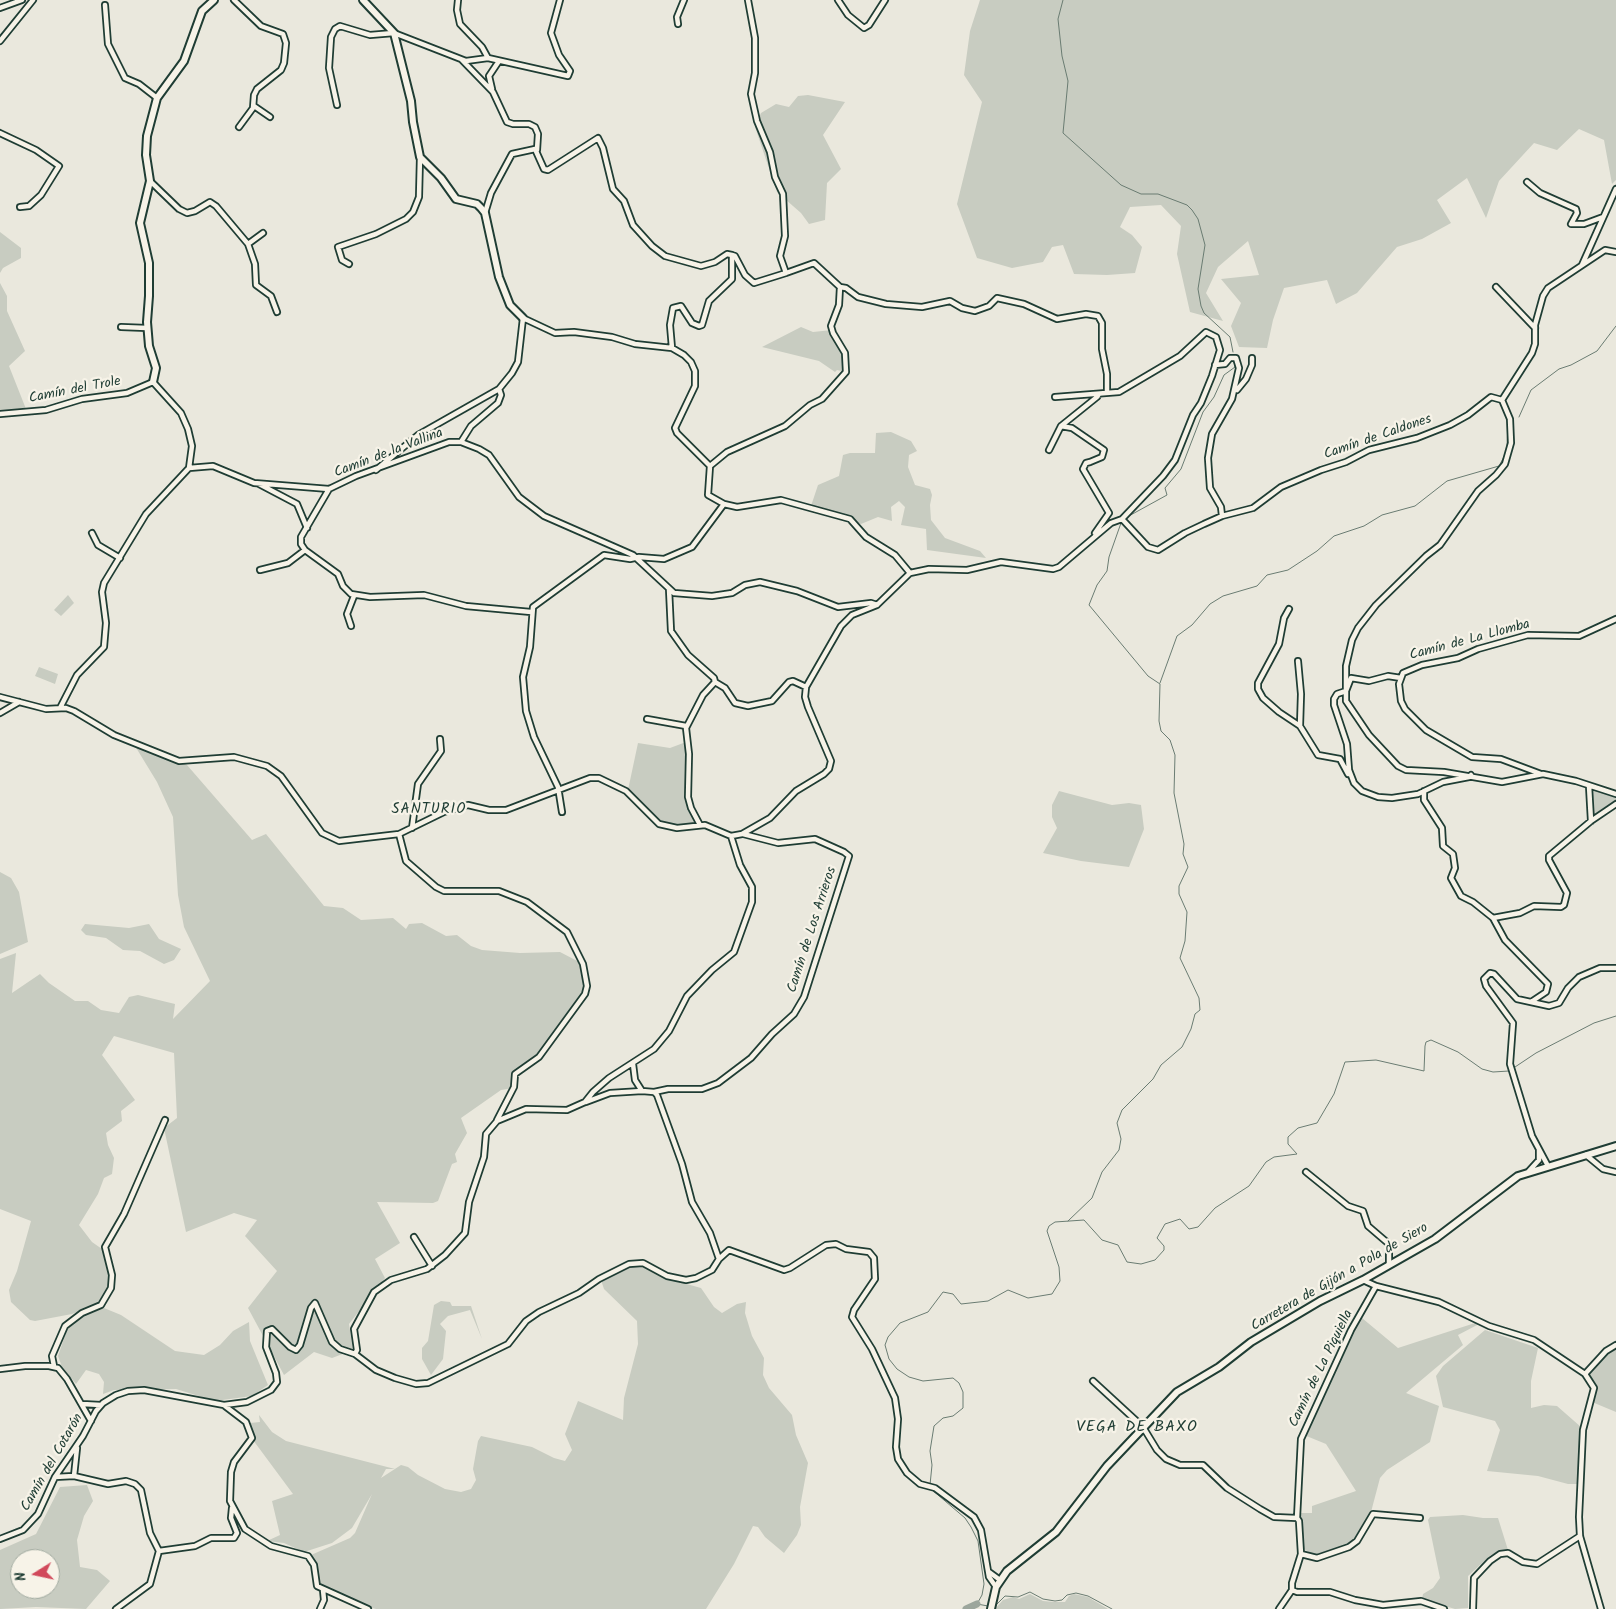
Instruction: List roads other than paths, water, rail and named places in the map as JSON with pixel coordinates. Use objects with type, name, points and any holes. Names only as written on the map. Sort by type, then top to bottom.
[{"type":"street","points":[[0,8],[22,0]]},
{"type":"street","points":[[0,41],[33,0]]},
{"type":"street","points":[[60,708],[77,675],[104,647],[106,622],[102,587],[146,514],[189,468],[192,446],[188,429],[181,413],[153,382],[156,368],[149,346],[147,328],[149,273],[140,223],[150,181],[146,155],[147,136],[157,98],[184,61],[202,11],[214,0]]},
{"type":"street","points":[[234,0],[247,15],[262,26],[283,34],[286,44],[284,65],[257,89],[254,95],[254,106],[239,126]]},
{"type":"street","points":[[349,264],[342,260],[338,247],[376,234],[410,216],[419,197],[420,158],[412,122],[411,101],[394,34],[363,0]]},
{"type":"street","points":[[458,0],[457,10],[460,24],[482,47],[488,58]]},
{"type":"street","points":[[462,60],[488,58],[544,72],[570,75],[551,33],[560,0]]},
{"type":"street","points":[[678,24],[677,17],[684,0]]},
{"type":"street","points":[[748,0],[755,38],[755,64],[751,94],[757,121],[770,152],[775,177],[783,194],[785,236],[780,256],[786,273]]},
{"type":"street","points":[[838,0],[848,15],[864,28],[869,25],[885,0]]},
{"type":"street","points":[[105,5],[108,44],[125,78],[147,89],[157,98]]},
{"type":"street","points":[[337,105],[329,68],[331,37],[335,29],[344,26],[373,36],[394,34],[462,60],[494,92]]},
{"type":"street","points":[[499,61],[489,76],[494,92],[508,122],[513,124],[530,124],[535,127],[538,134],[537,150],[544,169],[548,170],[598,138],[603,148],[613,189],[624,201],[633,225],[656,249],[677,261],[700,266],[715,262],[727,254],[732,255],[735,256],[745,275],[754,284],[814,263],[840,287],[846,288],[862,298],[886,304],[922,307],[950,302],[975,311],[989,306],[998,298],[1024,304],[1057,319],[1086,314],[1098,316],[1102,323],[1102,349],[1107,374],[1107,392]]},
{"type":"street","points":[[254,106],[270,117]]},
{"type":"street","points":[[0,133],[36,150],[59,166],[41,195],[29,206],[20,207]]},
{"type":"street","points":[[537,150],[517,152],[509,156],[491,193],[485,213],[499,277],[510,304],[523,318],[554,333],[574,332],[612,337],[635,344],[672,348],[691,362],[695,386],[675,428],[710,466]]},
{"type":"street","points":[[420,158],[442,178],[456,199],[477,204],[485,213]]},
{"type":"street","points":[[150,181],[179,209],[187,213],[195,212],[208,203],[214,204],[248,244],[255,264],[256,285],[271,296],[277,312]]},
{"type":"street","points":[[1527,182],[1540,194],[1576,209],[1578,213],[1571,224],[1584,224],[1603,217]]},
{"type":"street","points":[[1582,265],[1616,189]]},
{"type":"street","points":[[248,244],[263,233]]},
{"type":"street","points":[[1616,252],[1605,250],[1548,288],[1543,296],[1535,328],[1535,344],[1532,353],[1502,400],[1510,419],[1511,443],[1505,464],[1478,491],[1440,545],[1426,556],[1376,606],[1358,628],[1352,640],[1346,666],[1348,705],[1369,735],[1398,766],[1414,772],[1444,772],[1509,782],[1543,774],[1616,794]]},
{"type":"street","points":[[672,348],[670,325],[674,308],[681,306],[692,323],[699,326],[702,325],[709,300],[732,279],[732,255]]},
{"type":"street","points":[[840,287],[839,305],[831,326],[846,358],[844,376],[838,379],[822,399],[810,405],[785,426],[736,447],[710,466],[707,494],[724,504],[741,507],[777,500],[850,519],[866,537],[895,555],[910,573]]},
{"type":"street","points":[[1496,287],[1535,328]]},
{"type":"street","points":[[376,470],[418,435],[499,390],[518,362],[523,318]]},
{"type":"street","points":[[121,327],[147,328]]},
{"type":"street","points":[[0,697],[46,709],[74,710],[128,742],[149,747],[179,761],[234,757],[271,768],[281,776],[318,829],[333,839],[350,841],[399,834],[459,807],[468,805],[489,810],[506,810],[586,778],[599,778],[626,791],[659,824],[677,828],[700,825],[711,826],[731,836],[742,834],[770,818],[796,791],[829,769],[831,761],[805,697],[806,687],[826,654],[835,632],[852,616],[876,605],[910,573],[929,569],[967,570],[1001,562],[1053,569],[1071,557],[1091,538],[1111,523],[1122,519],[1131,507],[1163,476],[1175,460],[1216,365],[1220,350],[1216,337],[1206,332],[1180,356],[1119,392],[1055,397]]},
{"type":"street","points":[[1216,365],[1225,364],[1230,358],[1236,358],[1239,368],[1234,393]]},
{"type":"street","points":[[1222,516],[1221,507],[1210,488],[1208,458],[1212,434],[1234,393],[1246,379],[1252,366],[1252,358]]},
{"type":"street","name":"Camín del Trole","points":[[0,414],[51,409],[82,399],[127,393],[153,382]]},
{"type":"street","points":[[461,442],[471,426],[498,403],[501,395],[499,390]]},
{"type":"street","points":[[1049,450],[1061,426],[1099,394]]},
{"type":"street","name":"Camín de Caldones","points":[[1122,519],[1148,547],[1158,550],[1185,533],[1222,516],[1253,508],[1281,487],[1369,450],[1417,438],[1450,425],[1468,415],[1491,397],[1502,400]]},
{"type":"street","points":[[1061,426],[1079,432],[1103,448],[1102,457],[1086,463],[1083,469],[1109,513],[1091,538]]},
{"type":"street","name":"Camín de la Vallina","points":[[189,468],[213,466],[254,483],[329,489],[449,442],[461,442],[480,449],[489,455],[520,497],[544,516],[590,535],[636,558],[669,589]]},
{"type":"street","points":[[259,483],[297,504],[307,529]]},
{"type":"street","points":[[329,489],[300,539],[305,550],[333,570],[340,577],[345,589],[354,596],[393,597],[424,595],[466,606],[531,612]]},
{"type":"street","points":[[562,812],[559,790],[527,717],[523,677],[530,647],[531,612],[535,604],[606,555],[630,559],[664,559],[692,547],[724,504]]},
{"type":"street","points":[[92,533],[98,545],[120,558]]},
{"type":"street","points":[[260,570],[288,563],[305,550]]},
{"type":"street","points":[[806,687],[793,681],[789,682],[772,701],[748,706],[735,703],[725,688],[715,682],[714,678],[688,655],[671,631],[669,589],[681,595],[712,596],[732,593],[745,585],[760,582],[797,591],[838,607],[871,603],[876,605]]},
{"type":"street","points":[[351,626],[348,614],[354,596]]},
{"type":"street","points":[[1289,609],[1284,618],[1279,644],[1257,686],[1264,698],[1300,726],[1318,755],[1340,759],[1354,784],[1362,791],[1384,798],[1412,795],[1443,782],[1469,778],[1471,775]]},
{"type":"street","name":"Camín de La Llomba","points":[[1543,774],[1501,759],[1472,757],[1426,730],[1401,701],[1401,678],[1405,670],[1451,660],[1514,638],[1535,634],[1579,636],[1616,619]]},
{"type":"street","points":[[1298,661],[1301,694],[1300,726]]},
{"type":"street","points":[[1346,691],[1348,681],[1351,678],[1369,681],[1388,676],[1401,678]]},
{"type":"street","points":[[700,825],[688,798],[689,754],[686,726],[703,695],[715,682]]},
{"type":"street","points":[[1346,691],[1337,694],[1334,705],[1347,744],[1349,770],[1354,784]]},
{"type":"street","points":[[0,713],[20,702]]},
{"type":"street","points":[[647,719],[686,726]]},
{"type":"street","points":[[412,828],[418,784],[441,751],[440,739]]},
{"type":"street","points":[[1589,786],[1591,821]]},
{"type":"street","points":[[1424,791],[1424,800],[1442,828],[1443,846],[1453,854],[1455,860],[1452,882],[1463,898],[1473,902],[1493,918],[1504,940],[1548,984],[1546,992],[1532,1002]]},
{"type":"street","points":[[1412,795],[1424,800]]},
{"type":"street","points":[[1493,918],[1520,913],[1534,906],[1561,907],[1564,905],[1567,893],[1548,860],[1549,856],[1591,821],[1616,804]]},
{"type":"street","points":[[399,834],[406,861],[436,887],[444,891],[499,891],[527,902],[567,932],[583,964],[587,986],[585,994],[539,1056],[515,1074],[514,1086],[497,1121],[486,1134],[484,1157],[469,1202],[465,1233],[459,1242],[432,1266],[391,1280],[374,1292],[354,1328],[357,1350],[354,1354],[376,1370],[395,1378],[416,1384],[428,1383],[508,1344],[526,1322],[539,1312],[579,1293],[600,1279],[629,1264],[643,1263],[667,1276],[686,1280],[696,1278],[712,1270],[726,1251],[734,1250],[784,1270],[790,1268],[822,1246],[831,1244],[873,1254],[876,1264],[875,1280],[854,1310],[852,1318],[872,1349],[895,1398],[898,1419],[896,1447],[898,1459],[907,1473],[920,1484],[933,1488],[954,1501],[977,1522],[983,1540],[989,1577],[996,1587]]},
{"type":"street","name":"Camín de Los Arrieros","points":[[654,1092],[668,1089],[702,1089],[718,1083],[752,1058],[772,1034],[794,1014],[804,996],[849,856],[815,839],[798,839],[778,843],[742,834]]},
{"type":"street","points":[[586,1102],[593,1092],[609,1078],[633,1064],[663,1040],[679,1015],[687,996],[712,970],[734,952],[752,902],[752,887],[740,865],[731,836]]},
{"type":"street","points":[[1546,1166],[1532,1136],[1510,1064],[1513,1023],[1484,982],[1486,976],[1494,974],[1517,999],[1555,1005],[1579,977],[1600,968],[1616,968]]},
{"type":"street","points":[[633,1064],[636,1080],[642,1091]]},
{"type":"street","points":[[497,1121],[526,1109],[567,1110],[610,1092],[654,1092],[659,1098],[682,1164],[692,1202],[710,1233],[719,1259]]},
{"type":"street","points":[[90,1420],[67,1379],[54,1366],[52,1356],[65,1326],[77,1316],[101,1305],[111,1288],[112,1275],[105,1247],[124,1214],[165,1120]]},
{"type":"street","name":"Carretera de Gijón a Pola de Siero","points":[[991,1609],[996,1587],[1000,1580],[1013,1565],[1056,1532],[1107,1466],[1178,1392],[1219,1367],[1251,1342],[1320,1301],[1363,1280],[1435,1238],[1518,1176],[1529,1171],[1616,1146]]},
{"type":"street","points":[[1529,1171],[1539,1160],[1539,1148]]},
{"type":"street","points":[[1586,1155],[1603,1169],[1616,1172]]},
{"type":"street","points":[[1539,1160],[1546,1166]]},
{"type":"street","points":[[1306,1172],[1348,1206],[1363,1212],[1368,1226],[1389,1244],[1389,1265]]},
{"type":"street","points":[[414,1237],[432,1266]]},
{"type":"street","points":[[1363,1280],[1376,1286],[1439,1302],[1489,1326],[1534,1340],[1585,1374],[1594,1388],[1583,1430],[1579,1517],[1580,1536],[1601,1609]]},
{"type":"street","name":"Camín de La Piquiella","points":[[1279,1609],[1292,1590],[1292,1583],[1301,1554],[1299,1521],[1297,1518],[1301,1439],[1351,1330],[1376,1286]]},
{"type":"street","name":"Camín del Cotarón","points":[[0,1539],[13,1535],[30,1524],[38,1514],[55,1477],[101,1405],[128,1391],[144,1390],[224,1405],[248,1402],[274,1386],[278,1378],[266,1347],[267,1331],[269,1328],[275,1330],[290,1347],[296,1350],[300,1345],[311,1308],[315,1303],[332,1342],[340,1349],[354,1354]]},
{"type":"street","points":[[1585,1374],[1606,1351],[1616,1345]]},
{"type":"street","points":[[0,1369],[25,1366],[54,1366]]},
{"type":"street","points":[[1093,1381],[1143,1427],[1156,1450],[1166,1459],[1180,1465],[1202,1465],[1227,1488],[1260,1509],[1274,1516],[1297,1518]]},
{"type":"street","points":[[82,1404],[101,1405]]},
{"type":"street","points":[[224,1405],[246,1422],[252,1438],[232,1467],[230,1496],[232,1508],[245,1529],[254,1537],[286,1552],[308,1556],[314,1565],[316,1582],[323,1590],[368,1609]]},
{"type":"street","points":[[74,1476],[77,1445]]},
{"type":"street","points":[[55,1477],[74,1476],[108,1484],[126,1481],[135,1484],[141,1490],[150,1533],[159,1551],[150,1584],[116,1609]]},
{"type":"street","points":[[159,1551],[195,1546],[211,1538],[235,1537],[236,1533],[230,1513],[232,1508]]},
{"type":"street","points":[[1301,1554],[1317,1558],[1349,1547],[1362,1534],[1373,1514],[1420,1518]]},
{"type":"street","points":[[1473,1609],[1474,1578],[1490,1561],[1505,1553],[1523,1562],[1537,1564],[1580,1536]]},
{"type":"street","points":[[987,1569],[1000,1580]]},
{"type":"street","points":[[320,1609],[324,1600],[323,1590]]},
{"type":"street","points":[[1292,1590],[1297,1592],[1330,1592],[1355,1600],[1383,1605],[1421,1601],[1444,1609]]},
{"type":"waterway","points":[[1063,0],[1058,19],[1062,56],[1068,81],[1063,133],[1121,185],[1141,194],[1158,194],[1187,205],[1192,210],[1198,219],[1205,245],[1198,289],[1201,306],[1204,313],[1230,337],[1233,352]]},
{"type":"waterway","points":[[1519,417],[1531,390],[1559,369],[1571,365],[1597,351],[1616,326]]},
{"type":"waterway","points":[[1127,517],[1167,495],[1165,488],[1181,469],[1203,412],[1214,397],[1224,375],[1235,367],[1234,361]]},
{"type":"waterway","points":[[1507,448],[1508,422]]},
{"type":"waterway","points":[[1160,683],[1177,636],[1192,625],[1210,604],[1223,596],[1257,586],[1267,575],[1288,570],[1317,551],[1334,536],[1364,526],[1382,515],[1415,506],[1447,481],[1499,466],[1505,455]]},
{"type":"waterway","points":[[1068,1221],[1092,1198],[1102,1172],[1119,1150],[1121,1139],[1117,1123],[1122,1110],[1153,1079],[1161,1065],[1182,1047],[1191,1029],[1195,1014],[1200,1010],[1199,998],[1180,958],[1185,941],[1187,912],[1179,894],[1179,886],[1188,867],[1183,854],[1184,844],[1174,793],[1175,755],[1170,740],[1161,731],[1159,721],[1160,684],[1148,676],[1089,605],[1097,585],[1107,571],[1109,557],[1121,523]]},
{"type":"waterway","points":[[930,1485],[932,1465],[930,1451],[934,1426],[943,1418],[953,1416],[963,1408],[963,1392],[959,1383],[953,1378],[923,1381],[909,1377],[897,1369],[889,1359],[885,1345],[888,1337],[900,1323],[928,1312],[943,1292],[953,1294],[961,1304],[988,1301],[1008,1290],[1028,1298],[1052,1294],[1060,1281],[1059,1267],[1047,1231],[1049,1226],[1055,1222],[1084,1220],[1102,1240],[1118,1245],[1127,1262],[1141,1264],[1155,1260],[1164,1250],[1164,1246],[1157,1238],[1165,1224],[1180,1219],[1189,1229],[1198,1227],[1215,1208],[1249,1186],[1266,1162],[1274,1157],[1297,1154],[1288,1144],[1288,1137],[1298,1128],[1317,1123],[1334,1094],[1345,1062],[1376,1060],[1424,1071],[1425,1046],[1426,1042],[1431,1040],[1458,1052],[1482,1069],[1493,1072],[1509,1071],[1536,1053],[1594,1023],[1616,1016]]},
{"type":"waterway","points":[[931,1489],[965,1518],[978,1541],[984,1584],[982,1595],[977,1604],[988,1606]]},
{"type":"waterway","points":[[995,1606],[1005,1596],[1018,1597],[1030,1592],[1043,1599],[1055,1601],[1062,1600],[1067,1595],[1076,1593],[1088,1596],[1112,1609]]},
{"type":"waterway","points":[[966,1609],[977,1604]]},
{"type":"district","name":"SANTURIO","points":[[429,810]]},
{"type":"district","name":"VEGA DE BAXO","points":[[1137,1428]]}]
